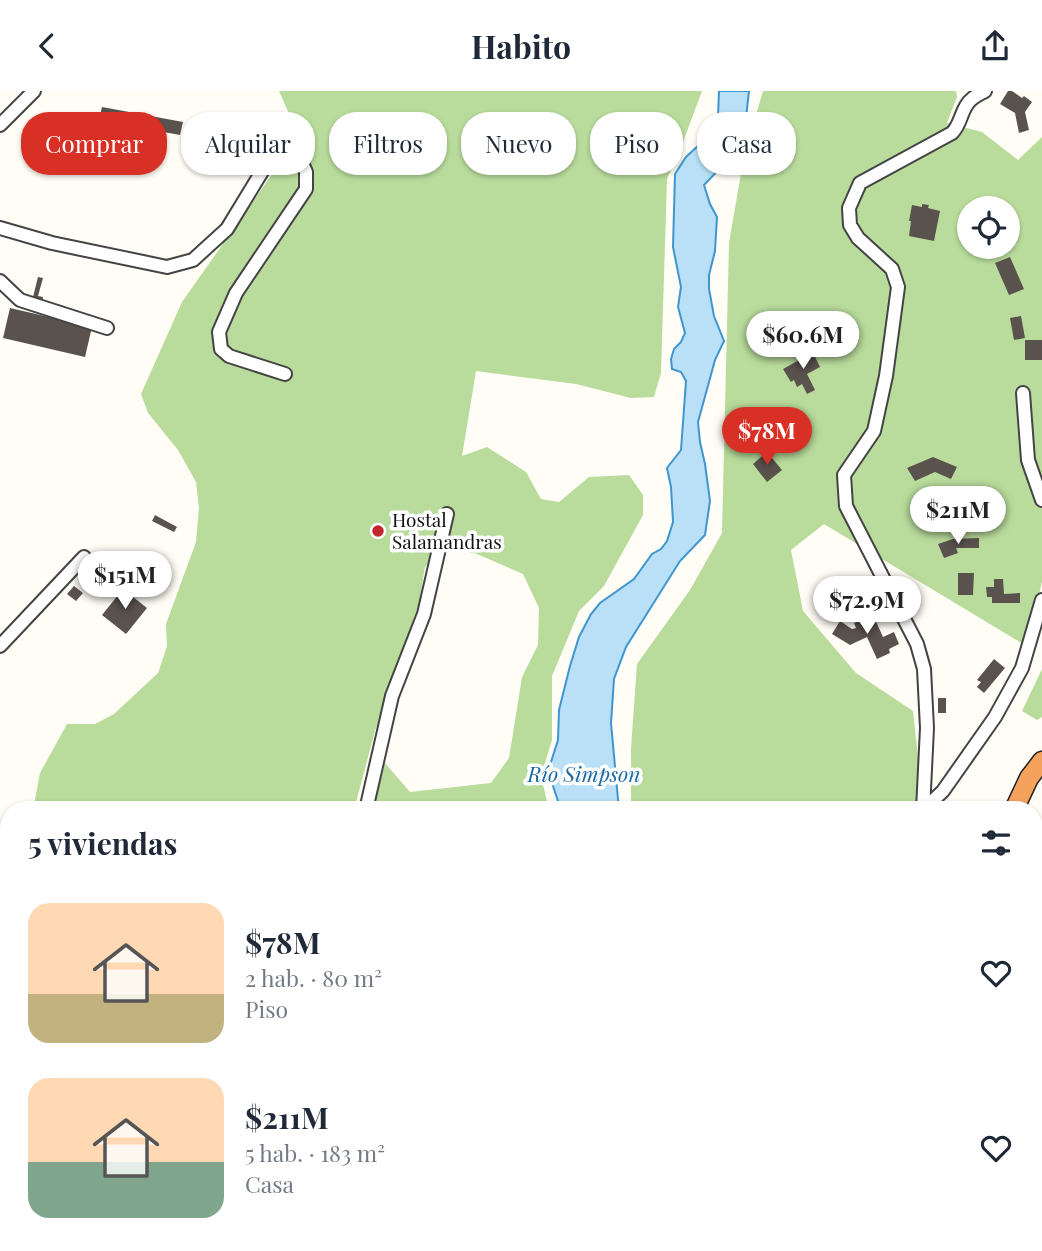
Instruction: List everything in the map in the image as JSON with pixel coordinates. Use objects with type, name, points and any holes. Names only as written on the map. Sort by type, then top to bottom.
[{"type":"highway","points":[[1018,801],[1029,778],[1042,761]]},
{"type":"street","points":[[0,125],[34,91]]},
{"type":"street","points":[[923,801],[927,728],[924,669],[917,644],[846,506],[844,475],[874,431],[886,376],[898,287],[891,269],[858,238],[850,225],[849,208],[860,183],[952,133],[958,127],[966,105],[985,91]]},
{"type":"street","points":[[0,228],[52,243],[167,267],[193,260],[227,229],[269,160],[280,153],[293,154],[301,161],[306,172],[306,189],[236,293],[219,332],[221,349],[229,356],[285,374]]},
{"type":"street","points":[[0,281],[20,300],[107,328]]},
{"type":"street","points":[[1023,393],[1028,460],[1042,500]]},
{"type":"street","points":[[368,801],[392,696],[424,614],[447,514]]},
{"type":"street","points":[[0,646],[84,557]]},
{"type":"street","points":[[932,801],[943,791],[995,717],[1022,668],[1042,600]]},
{"type":"green space","points":[[279,91],[702,91],[683,142],[683,112],[590,112],[590,175],[669,175],[661,373],[654,397],[631,398],[576,384],[476,371],[462,456],[487,447],[526,472],[541,499],[559,502],[589,477],[629,475],[643,495],[643,515],[604,586],[579,611],[552,676],[552,740],[541,776],[547,801],[375,801],[385,763],[410,792],[491,783],[509,758],[522,677],[538,645],[539,608],[523,574],[477,554],[445,547],[425,567],[419,603],[375,731],[356,801],[35,801],[40,773],[67,724],[95,724],[114,714],[158,673],[167,646],[166,624],[196,542],[199,508],[196,482],[178,450],[148,413],[141,394],[182,302],[272,175],[315,175],[315,112],[288,112]]},
{"type":"green space","points":[[763,91],[956,91],[957,97],[947,123],[982,132],[1018,160],[1042,137],[1042,581],[1028,647],[824,524],[791,550],[803,611],[856,673],[913,711],[919,801],[631,801],[631,748],[637,664],[690,590],[722,533],[729,243],[741,175],[796,175],[796,112],[757,112]]},
{"type":"green space","points":[[1042,669],[1042,717],[1037,720],[1022,711]]},
{"type":"water","name":"Río Simpson","points":[[719,91],[749,91],[747,112],[718,112]]},
{"type":"water","name":"Río Simpson","points":[[697,147],[697,175],[714,175],[704,185],[717,217],[709,289],[714,316],[724,341],[715,360],[698,422],[710,501],[705,535],[680,561],[626,647],[614,679],[611,723],[618,801],[558,801],[552,783],[551,762],[558,740],[559,710],[579,637],[600,603],[634,579],[652,554],[661,549],[667,541],[673,522],[667,468],[681,450],[686,381],[681,372],[672,369],[671,359],[685,333],[678,307],[681,287],[673,247],[675,175],[683,175],[683,162]]},
{"type":"building","points":[[1008,91],[1022,98],[1024,96],[1032,102],[1025,112],[1029,130],[1019,133],[1015,113],[1000,104]]},
{"type":"building","points":[[102,107],[129,112],[101,112]]},
{"type":"building","points":[[167,119],[181,122],[180,135],[167,133]]},
{"type":"building","points":[[922,204],[940,211],[934,241],[909,236],[912,205],[922,207]]},
{"type":"building","points":[[1011,259],[1024,289],[1009,295],[995,263]]},
{"type":"building","points":[[38,277],[43,278],[38,296],[43,297],[42,304],[32,301]]},
{"type":"building","points":[[10,308],[92,327],[85,357],[3,338]]},
{"type":"building","points":[[1021,316],[1025,338],[1014,340],[1010,318]]},
{"type":"building","points":[[1025,340],[1042,340],[1042,360],[1025,360]]},
{"type":"building","points":[[811,349],[820,367],[807,374],[815,390],[807,394],[802,384],[797,387],[783,369],[801,359],[799,355]]},
{"type":"building","points":[[767,452],[782,470],[767,482],[753,464]]},
{"type":"building","points":[[933,457],[957,467],[951,479],[935,472],[915,481],[907,468]]},
{"type":"building","points":[[155,515],[177,527],[174,532],[152,521]]},
{"type":"building","points":[[979,538],[979,548],[956,548],[958,553],[944,558],[938,544],[953,539]]},
{"type":"building","points":[[958,573],[974,573],[973,595],[958,595]]},
{"type":"building","points":[[994,579],[1003,579],[1004,594],[1020,593],[1020,603],[992,603],[992,597],[987,597],[986,587],[994,587]]},
{"type":"building","points":[[74,586],[83,593],[76,601],[67,594]]},
{"type":"building","points":[[123,589],[147,608],[126,634],[102,615]]},
{"type":"building","points":[[873,615],[883,637],[894,632],[899,644],[889,649],[890,653],[877,659],[867,637],[850,645],[832,634],[840,621],[852,629],[856,628],[854,623]]},
{"type":"building","points":[[994,659],[1005,668],[984,693],[977,687],[981,682],[977,680]]},
{"type":"building","points":[[938,698],[946,698],[946,713],[938,713]]},
{"type":"place","name":"Hostal Salamandras","points":[[378,531]]}]
